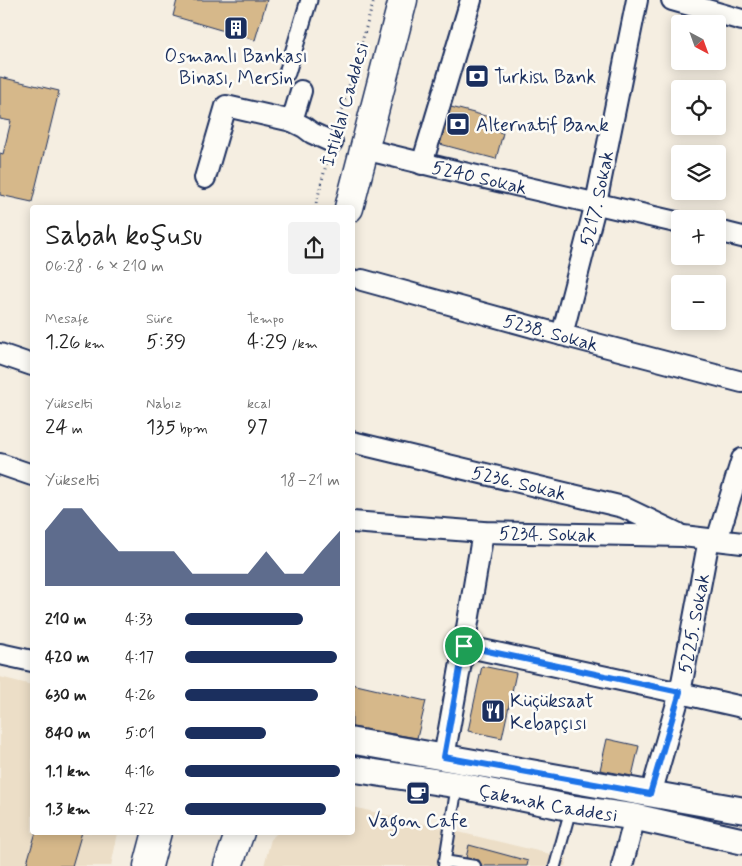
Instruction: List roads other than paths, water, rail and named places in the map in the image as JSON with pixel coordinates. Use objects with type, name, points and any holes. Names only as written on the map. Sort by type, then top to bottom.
[{"type":"main road","name":"İstiklal Caddesi","points":[[350,205],[403,0]]},
{"type":"main road","points":[[148,866],[156,835]]},
{"type":"main road","points":[[228,866],[239,835]]},
{"type":"street","points":[[288,73],[309,0]]},
{"type":"street","points":[[422,164],[470,0]]},
{"type":"street","name":"5217. Sokak","points":[[562,335],[596,203],[637,0]]},
{"type":"street","points":[[672,0],[742,20]]},
{"type":"street","points":[[292,121],[301,91]]},
{"type":"street","points":[[205,178],[226,106],[292,121],[332,142]]},
{"type":"street","name":"5240 Sokak","points":[[364,150],[671,220]]},
{"type":"street","points":[[726,233],[742,237]]},
{"type":"street","name":"5238. Sokak","points":[[362,280],[742,382]]},
{"type":"street","points":[[0,354],[30,364]]},
{"type":"street","name":"5236. Sokak","points":[[355,443],[623,507],[683,536]]},
{"type":"street","name":"5225. Sokak","points":[[650,794],[680,692],[713,539],[742,459]]},
{"type":"street","points":[[0,464],[30,474]]},
{"type":"street","name":"5234. Sokak","points":[[355,522],[483,532],[683,536],[742,543]]},
{"type":"street","points":[[444,757],[483,532]]},
{"type":"street","points":[[464,646],[742,707]]},
{"type":"street","points":[[0,654],[30,661]]},
{"type":"street","name":"Çakmak Caddesi","points":[[355,742],[742,810]]},
{"type":"street","name":"Çakmak Caddesi","points":[[355,768],[635,818],[742,841]]},
{"type":"street","points":[[622,866],[635,818]]},
{"type":"lane","points":[[456,785],[444,863],[475,866]]},
{"type":"lane","points":[[555,866],[571,808]]},
{"type":"place","name":"Osmanlı Bankası Binası, Mersin","points":[[236,28]]},
{"type":"place","name":"Turkish Bank","points":[[477,76]]},
{"type":"place","name":"Alternatif Bank","points":[[458,124]]},
{"type":"place","name":"Küçüksaat Kebapçısı","points":[[493,711]]},
{"type":"place","name":"Vagon Cafe","points":[[418,793]]}]
